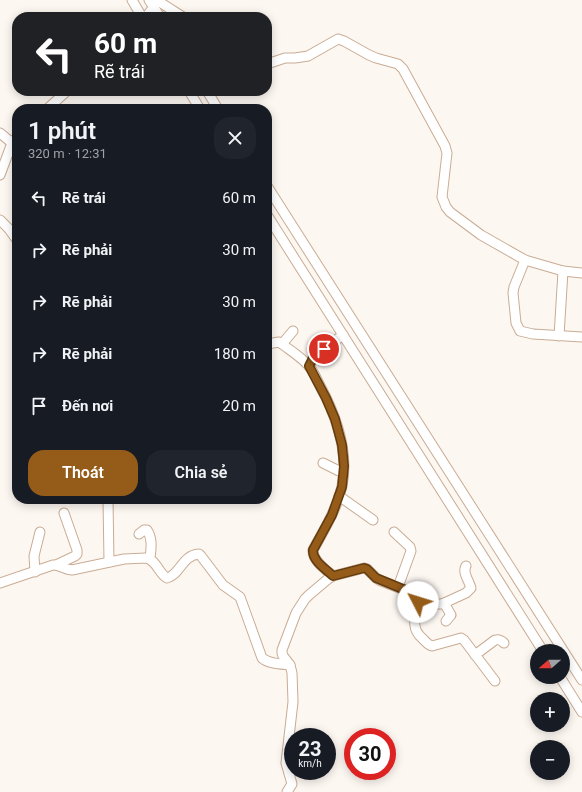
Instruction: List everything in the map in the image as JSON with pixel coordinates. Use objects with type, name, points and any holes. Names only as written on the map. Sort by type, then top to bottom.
[{"type":"street","points":[[123,0],[137,12]]},
{"type":"street","points":[[132,0],[138,12]]},
{"type":"street","points":[[143,12],[155,2]]},
{"type":"street","points":[[155,2],[158,12]]},
{"type":"street","points":[[155,2],[174,12]]},
{"type":"street","points":[[272,62],[285,58],[308,56],[338,40],[344,40],[369,56],[398,64],[403,69],[445,146],[447,153],[442,197],[450,212],[481,235],[526,260],[563,271],[582,273]]},
{"type":"street","points":[[53,104],[61,96]]},
{"type":"street","points":[[0,133],[12,139]]},
{"type":"street","points":[[0,175],[12,147]]},
{"type":"street","points":[[272,194],[582,680]]},
{"type":"street","points":[[0,220],[12,233]]},
{"type":"street","points":[[272,223],[539,644]]},
{"type":"street","points":[[526,260],[513,293],[516,323],[520,331],[533,334],[582,337]]},
{"type":"street","points":[[559,336],[563,271]]},
{"type":"street","points":[[282,344],[293,331]]},
{"type":"street","points":[[309,366],[314,356],[343,335]]},
{"type":"street","points":[[272,343],[279,342],[309,366],[335,419],[342,445],[344,466],[342,487],[332,515],[313,550],[315,558],[333,576]]},
{"type":"street","points":[[323,463],[343,473]]},
{"type":"street","points":[[339,496],[373,520]]},
{"type":"street","points":[[109,504],[109,562]]},
{"type":"street","points":[[56,566],[77,554],[77,550],[64,513]]},
{"type":"street","points":[[139,534],[144,530],[149,532],[151,543],[150,558],[162,574],[167,578],[172,575],[186,559],[199,554],[223,586],[240,597],[262,658],[269,662],[290,665]]},
{"type":"street","points":[[34,572],[35,552],[40,532]]},
{"type":"street","points":[[394,532],[410,547],[411,551],[398,587]]},
{"type":"street","points":[[0,583],[52,565],[72,570],[124,559],[150,558]]},
{"type":"street","points":[[418,602],[438,604],[444,603],[469,590],[470,585],[465,573],[466,566]]},
{"type":"street","points":[[287,792],[292,784],[286,763],[293,696],[292,673],[290,665],[283,656],[282,650],[296,614],[305,599],[333,576],[364,568],[376,578],[415,594],[418,598],[418,602],[414,624],[418,635],[432,646],[462,638],[495,681]]},
{"type":"street","points":[[444,603],[451,616],[446,621]]},
{"type":"street","points":[[475,655],[495,640],[501,640],[504,643]]},
{"type":"street","points":[[564,684],[582,712]]},
{"type":"route","points":[[324,349],[314,356],[309,366],[335,419],[342,445],[344,466],[342,487],[332,515],[313,550],[313,554],[315,558],[333,576],[364,568],[370,571],[379,580],[415,594],[418,598],[418,602]]}]
